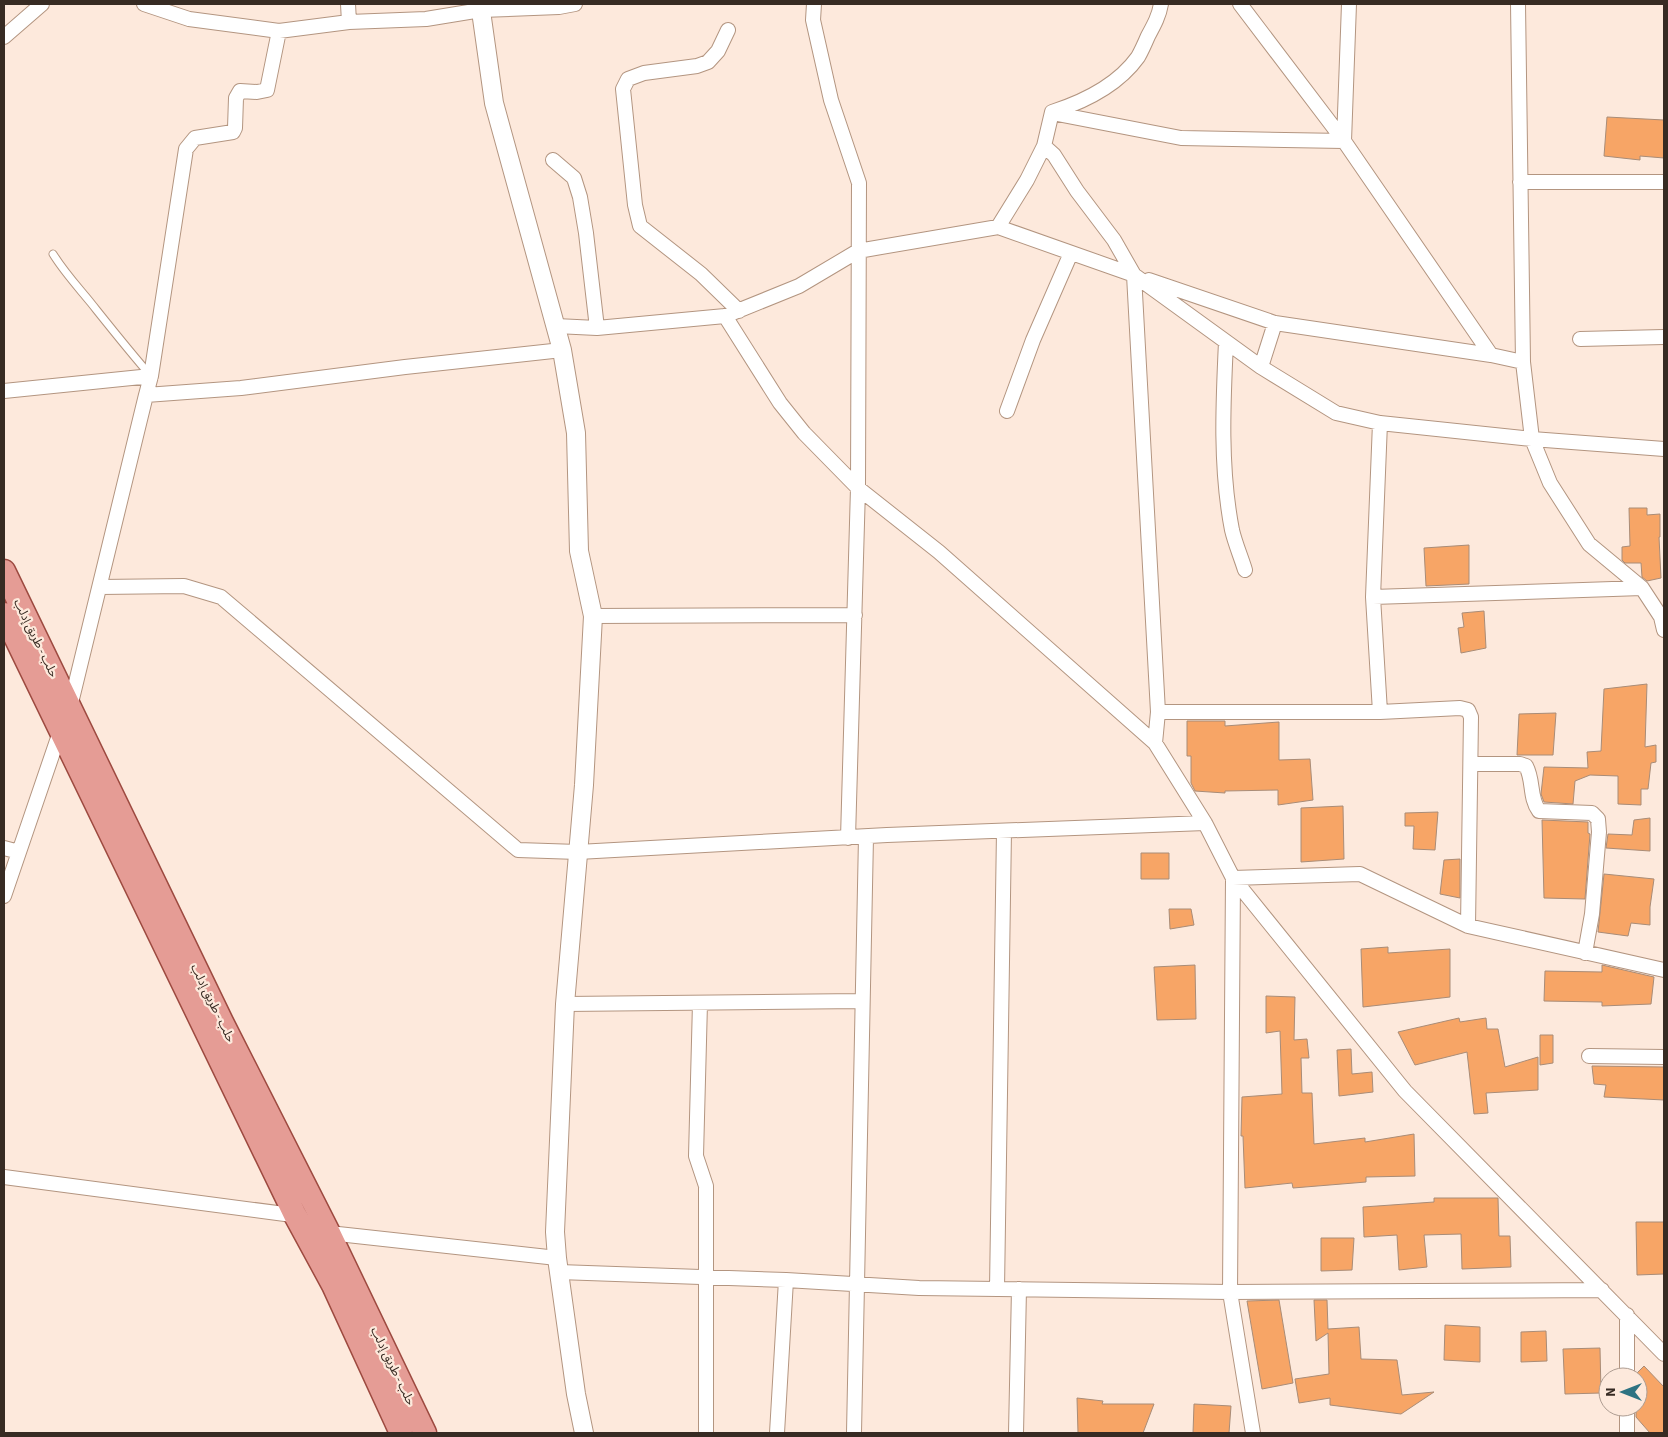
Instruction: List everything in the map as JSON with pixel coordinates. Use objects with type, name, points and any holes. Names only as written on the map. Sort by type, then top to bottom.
[{"type":"main road","name":"حلب - طريق إدلب","points":[[4,570],[222,1022],[325,1226],[425,1433]]},
{"type":"main road","name":"حلب - طريق إدلب","points":[[4,614],[295,1215],[333,1285],[402,1433]]},
{"type":"street","points":[[4,37],[42,4]]},
{"type":"street","points":[[144,4],[189,19],[279,31],[348,22],[426,19],[481,7],[559,7],[574,4]]},
{"type":"street","points":[[348,4],[348,22]]},
{"type":"street","points":[[814,4],[813,20],[831,100],[859,182],[858,488],[848,838]]},
{"type":"street","points":[[1052,112],[1076,105],[1120,76],[1138,57],[1159,14],[1161,4]]},
{"type":"street","points":[[1240,4],[1344,141],[1490,355]]},
{"type":"street","points":[[1344,141],[1349,4]]},
{"type":"street","points":[[1518,4],[1523,362],[1532,439],[1550,484],[1589,544],[1642,588],[1661,617],[1664,630]]},
{"type":"street","points":[[481,7],[494,103],[562,350],[576,432],[579,550],[594,616],[584,785],[566,1004],[555,1232],[576,1394],[584,1433]]},
{"type":"street","points":[[728,30],[718,51],[708,62],[697,66],[644,73],[628,79],[623,89],[635,205],[640,226],[701,274],[739,311]]},
{"type":"street","points":[[4,896],[70,707],[100,587],[151,376],[186,149],[194,138],[233,132],[235,128],[236,98],[240,91],[257,92],[267,90],[279,31]]},
{"type":"street","points":[[998,227],[1027,180],[1044,146],[1052,112]]},
{"type":"street","points":[[1052,112],[1181,138],[1344,141]]},
{"type":"street","points":[[1044,146],[1054,155],[1077,192],[1114,240],[1134,275],[1261,367],[1336,413],[1380,423],[1532,439],[1664,450]]},
{"type":"street","points":[[553,160],[574,178],[580,197],[597,328]]},
{"type":"street","points":[[1520,182],[1664,182]]},
{"type":"street","points":[[556,326],[597,328],[725,316],[799,286],[858,250],[998,227],[1275,323],[1490,355],[1523,362]]},
{"type":"street","points":[[1007,412],[1033,340],[1071,253]]},
{"type":"street","points":[[1134,275],[1158,712],[1155,743]]},
{"type":"street","points":[[725,316],[780,404],[804,434],[858,488],[939,552],[1155,743],[1205,823],[1233,878],[1405,1091],[1664,1354]]},
{"type":"street","points":[[1261,367],[1275,323]]},
{"type":"street","points":[[1580,338],[1664,337]]},
{"type":"street","points":[[1226,342],[1223,421],[1225,469],[1232,530],[1245,570]]},
{"type":"street","points":[[146,395],[241,388],[405,367],[562,350]]},
{"type":"street","points":[[4,391],[151,376]]},
{"type":"street","points":[[1380,423],[1373,597],[1380,712]]},
{"type":"street","points":[[100,587],[184,586],[221,597],[518,850],[578,852],[866,837],[1205,823]]},
{"type":"street","points":[[1373,597],[1642,588]]},
{"type":"street","points":[[594,616],[855,616]]},
{"type":"street","points":[[1158,712],[1380,712],[1460,708],[1468,710],[1471,717],[1468,926]]},
{"type":"street","points":[[1471,764],[1520,764],[1526,766],[1529,772],[1533,803],[1539,811],[1592,813],[1598,819],[1599,832],[1592,914],[1585,953]]},
{"type":"street","points":[[997,1289],[1004,831]]},
{"type":"street","points":[[854,1433],[866,837]]},
{"type":"street","points":[[4,848],[19,852]]},
{"type":"street","points":[[1233,878],[1360,874],[1468,926],[1664,970]]},
{"type":"street","points":[[1233,878],[1230,1292],[1253,1433]]},
{"type":"street","points":[[566,1004],[862,1001]]},
{"type":"street","points":[[700,1003],[696,1156],[706,1186],[706,1433]]},
{"type":"street","points":[[1589,1056],[1664,1057]]},
{"type":"street","points":[[4,1177],[295,1215],[325,1226],[558,1265],[706,1277],[919,1288],[1230,1292],[1602,1290]]},
{"type":"street","points":[[777,1433],[786,1280]]},
{"type":"street","points":[[1016,1433],[1019,1289]]},
{"type":"street","points":[[1627,1315],[1627,1367]]},
{"type":"street","points":[[1627,1417],[1627,1433]]},
{"type":"lane","points":[[53,254],[63,270],[151,376]]},
{"type":"building","points":[[1607,117],[1664,120],[1664,158],[1640,156],[1640,160],[1604,156]]},
{"type":"building","points":[[1629,508],[1647,508],[1647,515],[1660,514],[1661,578],[1647,581],[1642,577],[1641,563],[1625,563],[1622,560],[1622,547],[1630,546]]},
{"type":"building","points":[[1469,545],[1469,584],[1426,586],[1424,548]]},
{"type":"building","points":[[1484,611],[1486,648],[1461,653],[1458,628],[1464,627],[1462,613]]},
{"type":"building","points":[[1647,684],[1645,747],[1656,745],[1656,762],[1651,763],[1648,789],[1641,789],[1641,805],[1618,804],[1618,776],[1590,775],[1575,781],[1573,804],[1544,802],[1541,794],[1544,767],[1588,768],[1587,752],[1601,751],[1604,689]]},
{"type":"building","points":[[1556,713],[1553,755],[1517,755],[1519,714]]},
{"type":"building","points":[[1187,721],[1225,721],[1225,726],[1279,722],[1279,760],[1310,759],[1313,800],[1278,805],[1278,790],[1225,791],[1225,793],[1195,791],[1191,783],[1191,756],[1187,756]]},
{"type":"building","points":[[1343,806],[1344,859],[1301,862],[1301,808]]},
{"type":"building","points":[[1438,812],[1435,850],[1413,849],[1414,826],[1405,826],[1405,813]]},
{"type":"building","points":[[1650,818],[1650,851],[1606,848],[1608,834],[1632,835],[1634,820]]},
{"type":"building","points":[[1542,820],[1588,822],[1588,833],[1590,834],[1585,899],[1544,898]]},
{"type":"building","points":[[1141,853],[1169,853],[1169,879],[1141,879]]},
{"type":"building","points":[[1460,859],[1460,898],[1440,894],[1444,860]]},
{"type":"building","points":[[1604,874],[1654,879],[1650,907],[1650,925],[1631,923],[1628,936],[1598,932]]},
{"type":"building","points":[[1169,909],[1191,909],[1194,925],[1170,929]]},
{"type":"building","points":[[1388,947],[1388,953],[1450,949],[1450,997],[1363,1007],[1361,949]]},
{"type":"building","points":[[1195,965],[1196,1019],[1157,1020],[1154,967]]},
{"type":"building","points":[[1602,965],[1654,977],[1651,1004],[1602,1006],[1602,1002],[1544,1001],[1545,971],[1602,972]]},
{"type":"building","points":[[1266,996],[1295,997],[1294,1040],[1307,1039],[1309,1058],[1301,1058],[1302,1093],[1312,1093],[1314,1144],[1365,1138],[1365,1142],[1414,1134],[1415,1176],[1366,1177],[1366,1182],[1293,1188],[1292,1183],[1245,1188],[1243,1136],[1241,1136],[1242,1097],[1282,1094],[1280,1031],[1266,1033]]},
{"type":"building","points":[[1459,1018],[1460,1022],[1486,1018],[1487,1029],[1498,1029],[1505,1067],[1538,1057],[1538,1090],[1486,1093],[1488,1113],[1474,1114],[1467,1052],[1415,1065],[1398,1032]]},
{"type":"building","points":[[1540,1035],[1553,1035],[1553,1063],[1540,1065]]},
{"type":"building","points":[[1351,1049],[1352,1074],[1372,1072],[1373,1092],[1339,1096],[1337,1050]]},
{"type":"building","points":[[1592,1066],[1664,1067],[1664,1100],[1604,1097],[1606,1085],[1594,1084]]},
{"type":"building","points":[[1434,1198],[1498,1198],[1499,1236],[1510,1236],[1511,1267],[1462,1269],[1461,1234],[1424,1235],[1427,1267],[1399,1270],[1397,1235],[1364,1237],[1363,1207],[1434,1202]]},
{"type":"building","points":[[1636,1222],[1664,1222],[1664,1274],[1637,1275]]},
{"type":"building","points":[[1321,1238],[1354,1238],[1352,1270],[1321,1271]]},
{"type":"building","points":[[1279,1300],[1293,1383],[1262,1389],[1247,1301]]},
{"type":"building","points":[[1314,1300],[1327,1300],[1328,1329],[1359,1327],[1361,1359],[1397,1360],[1402,1395],[1434,1392],[1401,1414],[1330,1405],[1330,1398],[1299,1403],[1295,1379],[1329,1374],[1328,1333],[1316,1341]]},
{"type":"building","points":[[1445,1325],[1480,1327],[1480,1362],[1444,1360]]},
{"type":"building","points":[[1546,1331],[1547,1361],[1521,1362],[1521,1332]]},
{"type":"building","points":[[1600,1348],[1598,1393],[1565,1394],[1563,1349]]},
{"type":"building","points":[[1648,1370],[1664,1387],[1664,1433],[1650,1433],[1636,1417],[1648,1417]]},
{"type":"building","points":[[1077,1398],[1103,1401],[1102,1404],[1154,1404],[1143,1433],[1078,1433]]},
{"type":"building","points":[[1194,1404],[1231,1406],[1229,1433],[1193,1433]]}]
